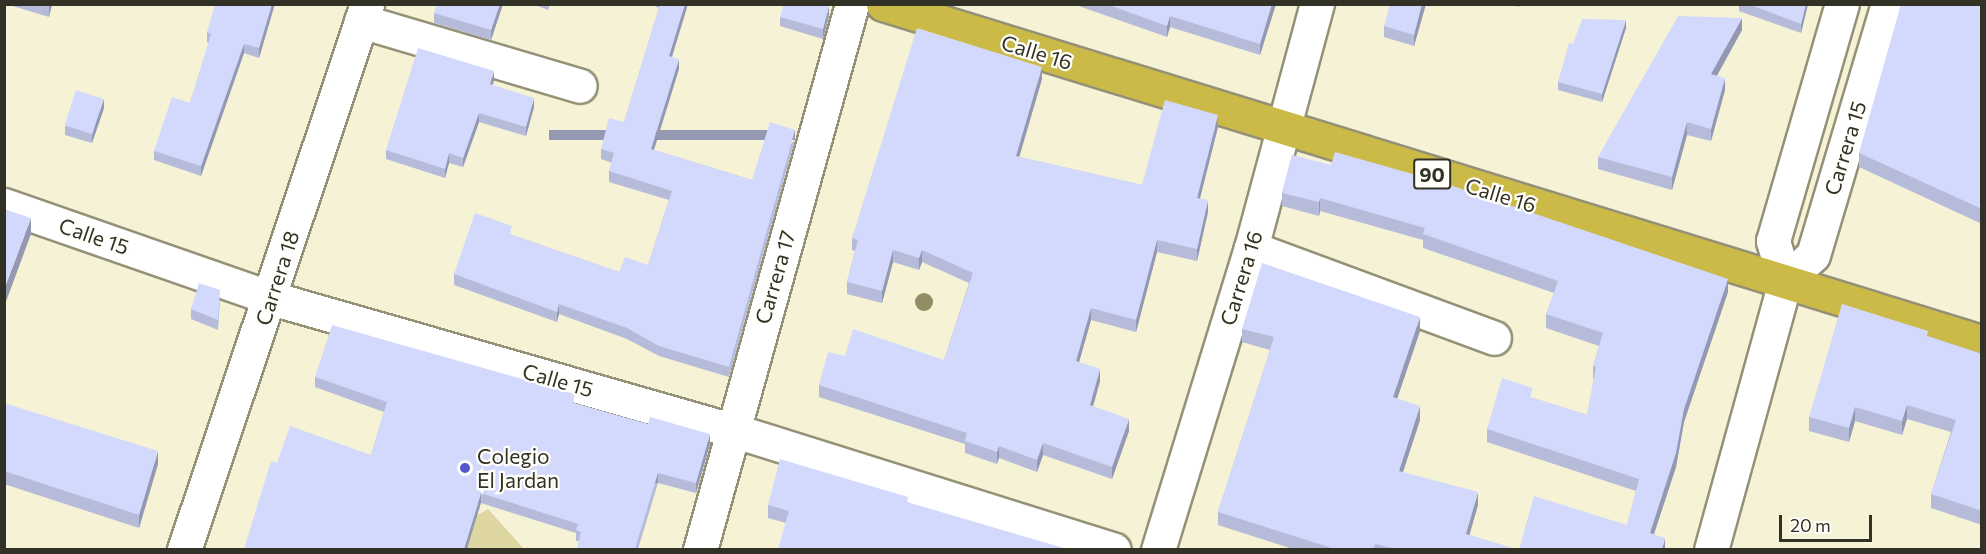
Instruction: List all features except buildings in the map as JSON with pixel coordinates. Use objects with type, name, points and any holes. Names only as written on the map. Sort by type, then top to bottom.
[{"type":"highway","name":"Calle 16","points":[[883,4],[1982,342]]},
{"type":"street","name":"Carrera 17","points":[[700,549],[852,4]]},
{"type":"street","name":"Carrera 16","points":[[1158,549],[1251,248],[1317,4]]},
{"type":"street","name":"Carrera 15","points":[[1842,4],[1773,241],[1785,281],[1813,255],[1888,4]]},
{"type":"street","points":[[364,13],[580,86]]},
{"type":"street","name":"Carrera 18","points":[[184,549],[271,298],[364,13]]},
{"type":"street","name":"Calle 15","points":[[4,205],[271,298],[732,429],[1114,549]]},
{"type":"street","points":[[1251,248],[1494,338]]},
{"type":"street","points":[[1711,549],[1785,281]]},
{"type":"shaded area","points":[[488,509],[524,549],[416,550]]},
{"type":"place","name":"Colegio El Jardan","points":[[465,468]]}]
